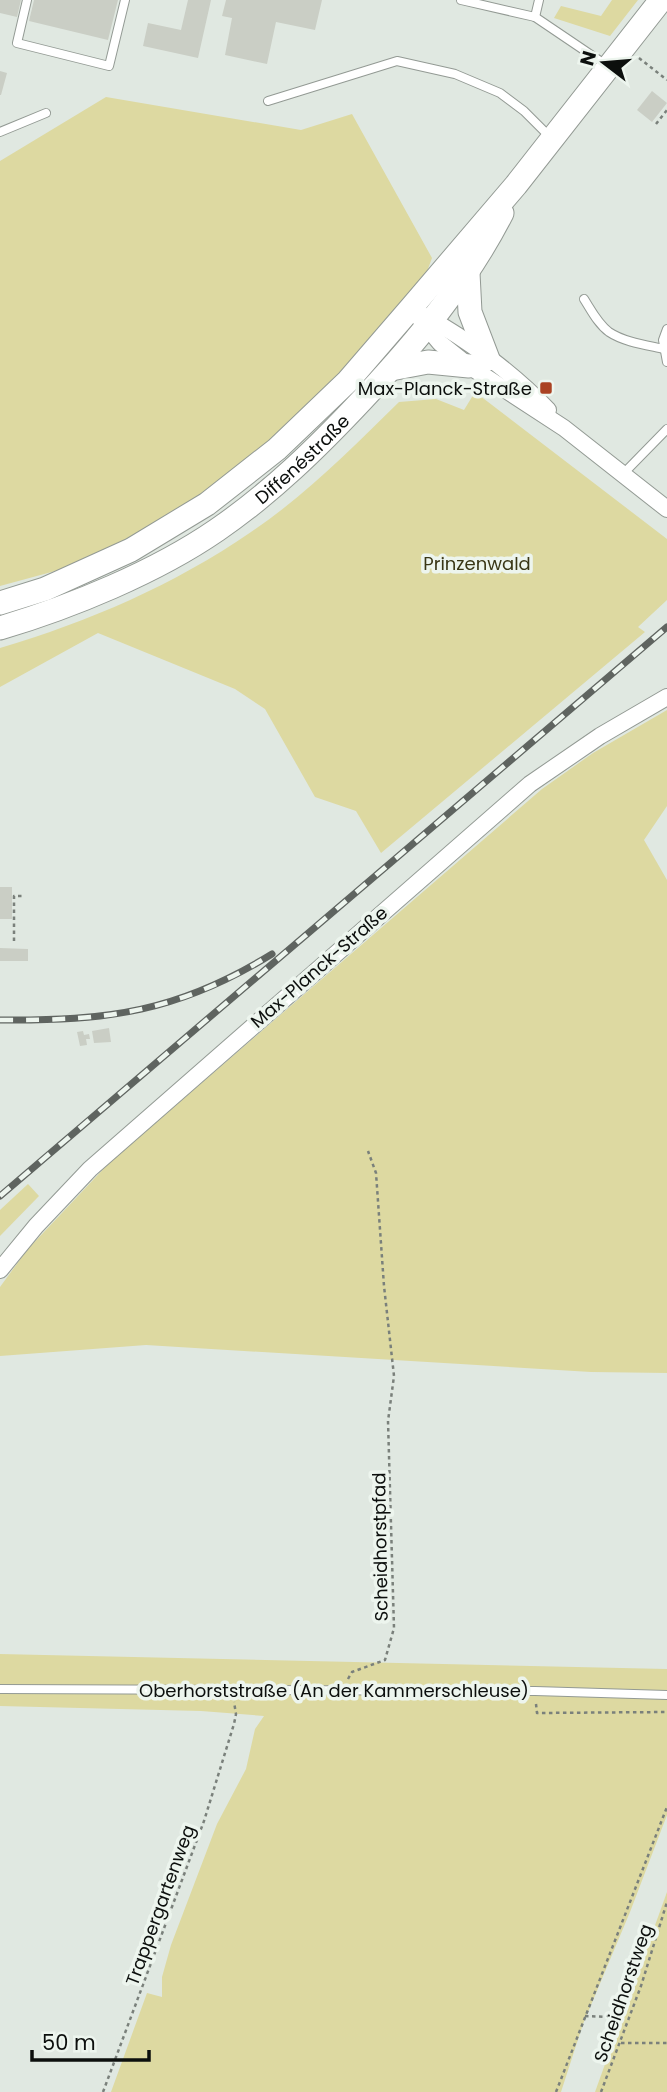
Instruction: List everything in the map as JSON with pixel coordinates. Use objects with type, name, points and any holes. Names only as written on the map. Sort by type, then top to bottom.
[{"type":"main road","name":"Diffenéstraße","points":[[0,603],[45,589],[131,550],[207,504],[277,449],[348,381],[411,308],[516,185],[661,0]]},
{"type":"main road","name":"Diffenéstraße","points":[[0,628],[37,617],[144,572],[215,531],[271,490],[340,423],[391,369],[429,323],[468,274],[516,185]]},
{"type":"main road","points":[[391,369],[428,362],[479,363],[470,312],[468,274]]},
{"type":"street","points":[[411,308],[429,323],[452,330],[479,363],[528,390],[564,428],[667,509]]},
{"type":"street","name":"Max-Planck-Straße","points":[[0,1270],[36,1226],[90,1169],[530,784],[600,736],[667,697]]},
{"type":"lane","points":[[27,0],[17,43],[109,66],[125,0]]},
{"type":"lane","points":[[461,0],[535,18],[609,66]]},
{"type":"lane","points":[[535,18],[539,0]]},
{"type":"lane","points":[[268,101],[397,61],[455,74],[500,93],[524,111],[552,139]]},
{"type":"lane","points":[[0,132],[47,113]]},
{"type":"lane","points":[[584,299],[608,332],[630,341],[664,349]]},
{"type":"lane","points":[[667,329],[663,340],[667,362]]},
{"type":"lane","points":[[623,474],[667,429]]},
{"type":"lane","name":"Oberhorststraße (An der Kammerschleuse)","points":[[0,1689],[535,1690],[667,1695]]},
{"type":"path","points":[[637,56],[667,80]]},
{"type":"path","points":[[656,124],[667,110]]},
{"type":"path","points":[[14,941],[14,896],[22,896]]},
{"type":"path","name":"Scheidhorstpfad","points":[[342,1691],[352,1672],[385,1660],[394,1628],[388,1421],[394,1376],[383,1286],[376,1173],[368,1151]]},
{"type":"path","points":[[535,1690],[537,1713],[667,1712]]},
{"type":"path","name":"Trappergartenweg","points":[[103,2092],[204,1821],[234,1724],[236,1714],[231,1691]]},
{"type":"path","points":[[556,2092],[667,1807]]},
{"type":"path","name":"Scheidhorstweg","points":[[601,2092],[627,2025],[667,1902]]},
{"type":"path","points":[[585,2016],[609,2017],[627,2025]]},
{"type":"path","points":[[620,2043],[667,2043]]},
{"type":"green space","points":[[612,0],[638,0],[610,36],[554,18],[561,6],[601,16]]},
{"type":"green space","points":[[106,97],[301,130],[352,114],[432,258],[425,277],[363,351],[293,422],[208,494],[92,561],[0,586],[0,161]]},
{"type":"green space","name":"Prinzenwald","points":[[475,392],[667,539],[667,600],[638,627],[645,632],[381,853],[356,811],[315,797],[265,709],[235,689],[98,633],[0,687],[0,648],[98,614],[161,585],[222,551],[271,518],[310,487],[399,402],[436,399],[464,410]]},
{"type":"green space","points":[[667,710],[667,806],[644,840],[667,880],[667,1373],[591,1372],[146,1345],[0,1356],[0,1287],[27,1250],[110,1162],[542,789],[593,753]]},
{"type":"green space","points":[[28,1184],[39,1196],[0,1236],[0,1210]]},
{"type":"green space","points":[[0,1654],[667,1669],[667,1815],[583,2024],[561,2092],[111,2092],[147,1993],[162,1997],[162,1977],[171,1945],[217,1824],[246,1769],[255,1729],[264,1716],[201,1711],[0,1706]]},
{"type":"green space","points":[[667,1892],[667,2092],[595,2092]]},
{"type":"building","points":[[0,0],[21,0],[17,17],[0,13]]},
{"type":"building","points":[[34,0],[118,0],[108,40],[29,21]]},
{"type":"building","points":[[188,0],[211,0],[198,58],[143,46],[148,23],[181,30]]},
{"type":"building","points":[[226,0],[322,0],[315,30],[276,22],[267,64],[225,55],[232,18],[222,16]]},
{"type":"building","points":[[0,71],[7,73],[1,95],[0,95]]},
{"type":"building","points":[[652,91],[667,103],[652,122],[637,110]]},
{"type":"building","points":[[0,887],[12,887],[12,919],[0,919]]},
{"type":"building","points":[[0,948],[28,949],[28,961],[0,961]]},
{"type":"building","points":[[109,1028],[111,1042],[94,1043],[92,1031]]},
{"type":"building","points":[[83,1031],[84,1035],[89,1034],[90,1039],[86,1039],[87,1045],[80,1046],[77,1032]]},
{"type":"railway","points":[[0,1196],[667,627]]},
{"type":"railway","points":[[0,1020],[75,1018],[141,1009],[205,989],[272,954]]},
{"type":"place","name":"Max-Planck-Straße","points":[[546,388]]}]
